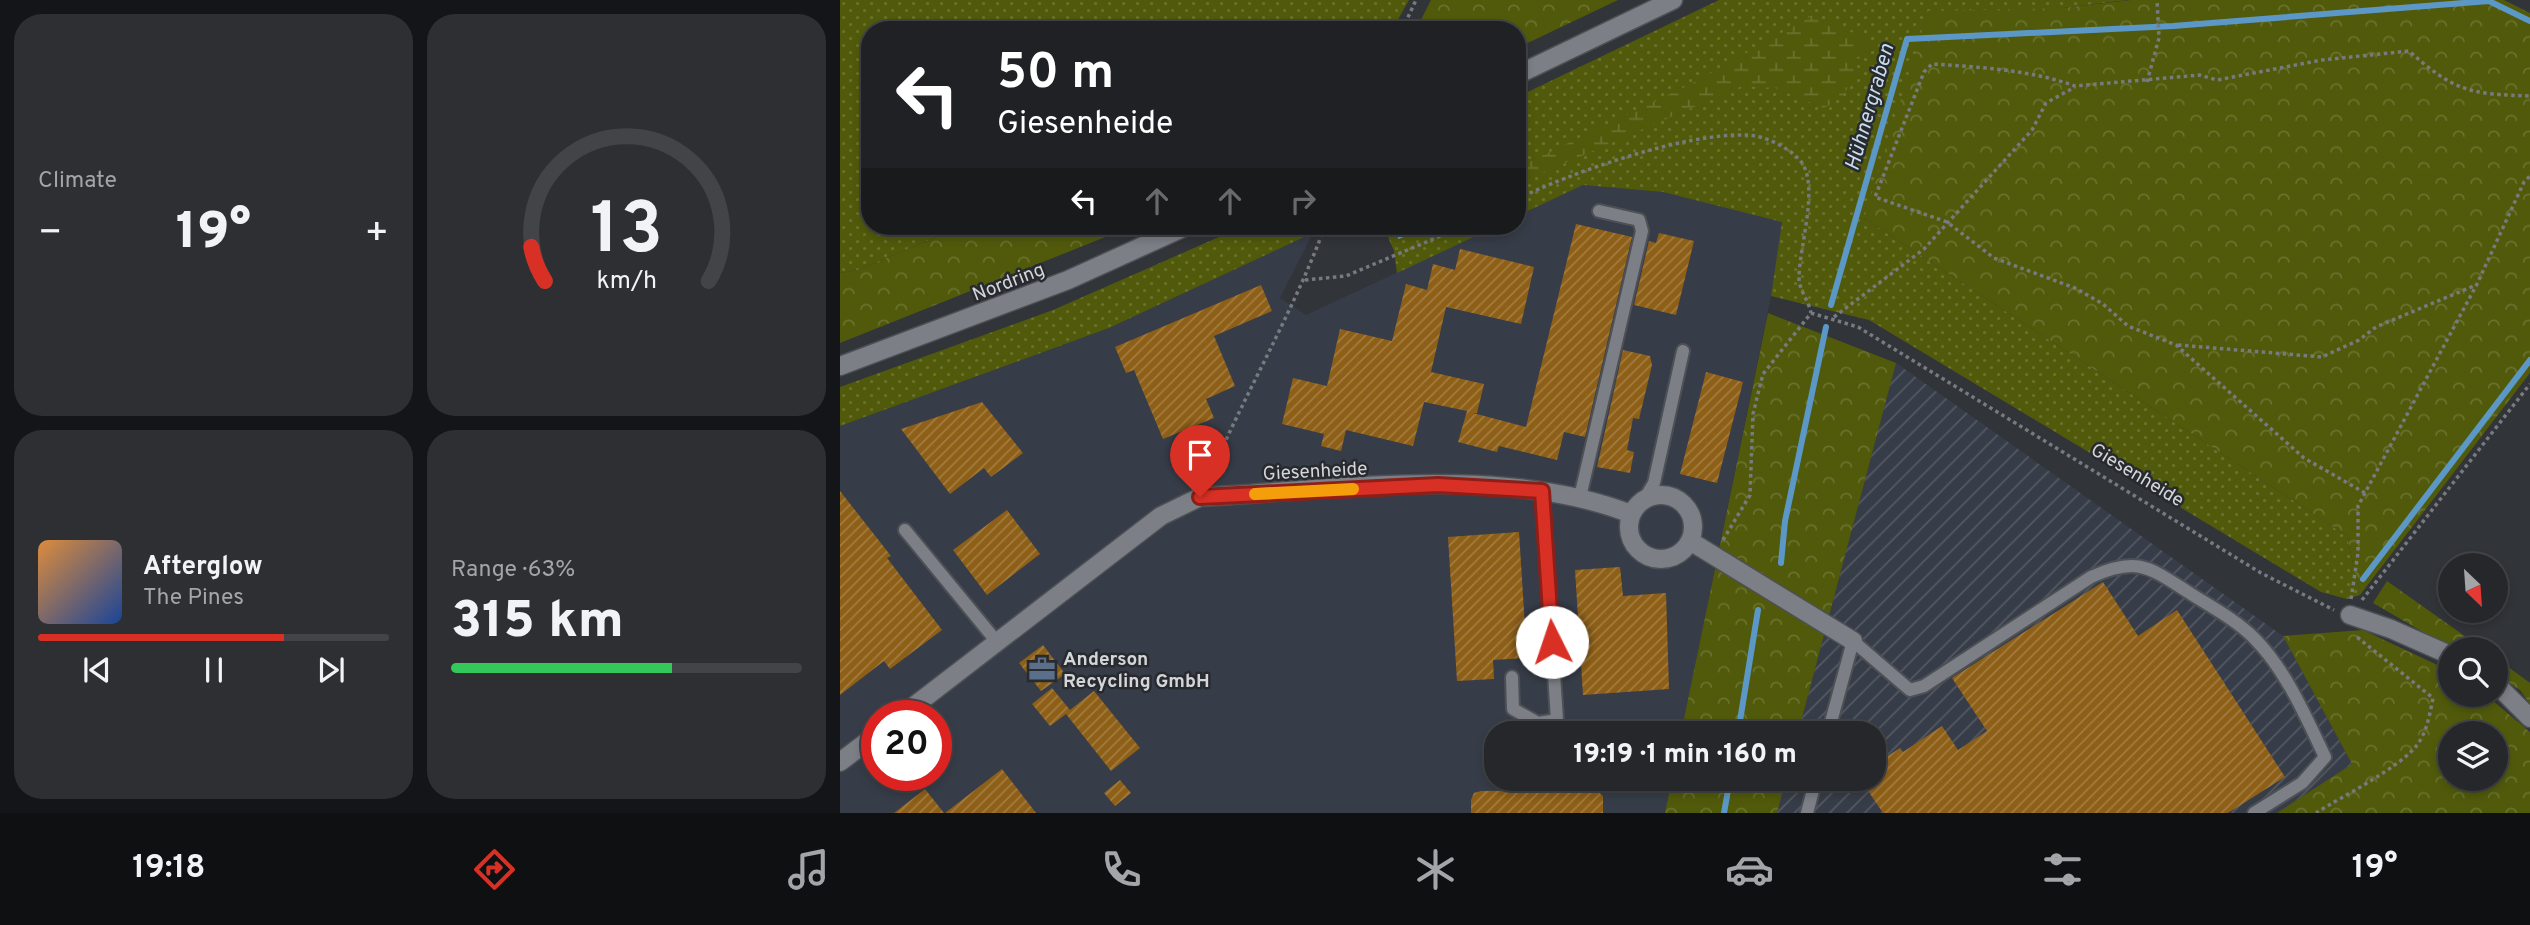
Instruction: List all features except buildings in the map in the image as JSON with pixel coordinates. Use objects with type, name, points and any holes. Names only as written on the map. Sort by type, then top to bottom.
[{"type":"street","points":[[1526,71],[1673,0]]},
{"type":"street","name":"Nordring","points":[[840,366],[1068,280],[1167,235]]},
{"type":"street","name":"Giesenheide","points":[[922,700],[1161,516],[1200,497],[1438,485],[1542,491],[1580,497],[1631,514]]},
{"type":"street","points":[[1665,495],[1684,503],[1693,521],[1690,541],[1674,557],[1652,559],[1634,546],[1628,525],[1631,514],[1645,498],[1665,495]]},
{"type":"street","points":[[1690,541],[1714,553],[1853,641]]},
{"type":"street","points":[[2350,615],[2438,650]]},
{"type":"street","points":[[2508,696],[2530,718]]},
{"type":"street","points":[[840,762],[861,746]]},
{"type":"lane","points":[[1580,497],[1643,231],[1639,220],[1599,211]]},
{"type":"lane","points":[[1645,498],[1654,483],[1683,351]]},
{"type":"lane","points":[[1512,677],[1513,709],[1538,723],[1558,720],[1542,491]]},
{"type":"lane","points":[[905,530],[997,642]]},
{"type":"lane","points":[[1831,721],[1853,641],[1910,690],[1924,686],[2091,577],[2116,565],[2149,567],[2239,624],[2256,640],[2295,696],[2325,757],[2302,783],[2254,813]]},
{"type":"lane","points":[[1807,813],[1813,791]]},
{"type":"path","points":[[1406,21],[1416,0]]},
{"type":"path","points":[[2147,82],[2159,38],[2157,0]]},
{"type":"path","points":[[2477,284],[2376,327],[2360,340],[2322,357],[2176,345],[2128,326],[2103,304],[2075,288],[1994,258],[1947,222],[1875,197],[1924,72],[1932,64],[2057,79],[2075,86],[2147,82],[2200,75],[2217,80],[2322,60],[2409,51],[2441,79],[2477,94],[2530,96]]},
{"type":"path","points":[[1834,317],[1924,249],[2032,130],[2046,103],[2075,86]]},
{"type":"path","points":[[1526,197],[1597,169],[1690,141],[1748,135],[1781,145],[1802,164],[1810,198],[1798,282],[1811,313],[1763,374],[1753,414],[1750,495],[1714,553]]},
{"type":"path","points":[[2316,813],[2400,760],[2417,745],[2429,720],[2433,698],[2354,634],[2350,615],[2352,579],[2358,553],[2358,506],[2477,284],[2524,182],[2530,176]]},
{"type":"path","points":[[1200,497],[1239,408],[1305,280],[1322,235]]},
{"type":"path","points":[[1305,280],[1321,281],[1346,276],[1443,235]]},
{"type":"path","name":"Giesenheide","points":[[1811,313],[1834,317],[1858,327],[2261,573],[2322,606],[2350,615]]},
{"type":"path","points":[[2176,345],[2304,458],[2365,493]]},
{"type":"path","points":[[2350,615],[2530,384]]},
{"type":"shaded area","points":[[1583,185],[1663,192],[1783,222],[1771,296],[1683,721],[1484,721],[1484,791],[1670,791],[1665,813],[840,813],[840,426],[1109,328],[1312,235],[1280,298],[1306,315],[1478,235],[1526,235],[1526,212]]},
{"type":"shaded area","points":[[1896,363],[2283,636],[2352,764],[2277,813],[1777,813],[1783,791],[1886,791],[1886,721],[1801,721]]},
{"type":"green space","points":[[840,0],[1409,0],[1397,21],[861,21],[861,235],[942,235],[858,270],[840,273]]},
{"type":"green space","points":[[1431,0],[1618,0],[1526,44],[1526,21],[1420,21]]},
{"type":"green space","points":[[1719,0],[2128,0],[2062,8],[1864,218],[2347,536],[2360,595],[2347,599],[2321,592],[1869,320],[1771,296],[1782,222],[1663,192],[1583,185],[1526,212],[1526,93]]},
{"type":"green space","points":[[2131,0],[2504,0],[2530,13],[2530,373],[2360,595],[2347,536],[1864,218],[1928,11],[2062,8]]},
{"type":"green space","points":[[1813,15],[1858,35],[1869,35],[1868,47],[1862,50],[1850,85],[1832,104],[1823,108],[1775,88],[1742,86],[1526,180],[1526,164],[1697,81]]},
{"type":"green space","points":[[942,235],[1110,235],[840,343],[840,273],[858,270]]},
{"type":"green space","points":[[1224,235],[1309,235],[1109,328],[840,426],[840,387],[1053,310]]},
{"type":"green space","points":[[1387,235],[1478,235],[1397,273],[1394,251]]},
{"type":"green space","points":[[1768,313],[1896,363],[1801,721],[1683,721]]},
{"type":"green space","points":[[2387,581],[2438,617],[2438,623],[2446,623],[2466,637],[2438,637],[2438,641],[2373,603]]},
{"type":"green space","points":[[2363,630],[2438,665],[2438,707],[2500,707],[2530,732],[2530,813],[2277,813],[2352,764],[2283,636]]},
{"type":"green space","points":[[2508,667],[2530,683],[2530,704],[2520,690],[2508,682]]},
{"type":"green space","points":[[1670,791],[1783,791],[1777,813],[1665,813]]},
{"type":"waterway","name":"Hühnergraben","points":[[1831,305],[1907,39],[2173,26],[2489,1],[2530,21]]},
{"type":"waterway","name":"Hühnergraben","points":[[1781,563],[1785,521],[1826,327]]},
{"type":"waterway","points":[[2363,579],[2530,360]]},
{"type":"waterway","name":"Hühnergraben","points":[[1740,721],[1758,610]]},
{"type":"waterway","name":"Hühnergraben","points":[[1724,813],[1728,791]]},
{"type":"slow traffic","points":[[1255,494],[1353,489]]},
{"type":"place","name":"Anderson Recycling GmbH","points":[[1042,669]]},
{"type":"route","points":[[1200,497],[1438,485],[1478,485],[1542,491],[1552,642]]}]
